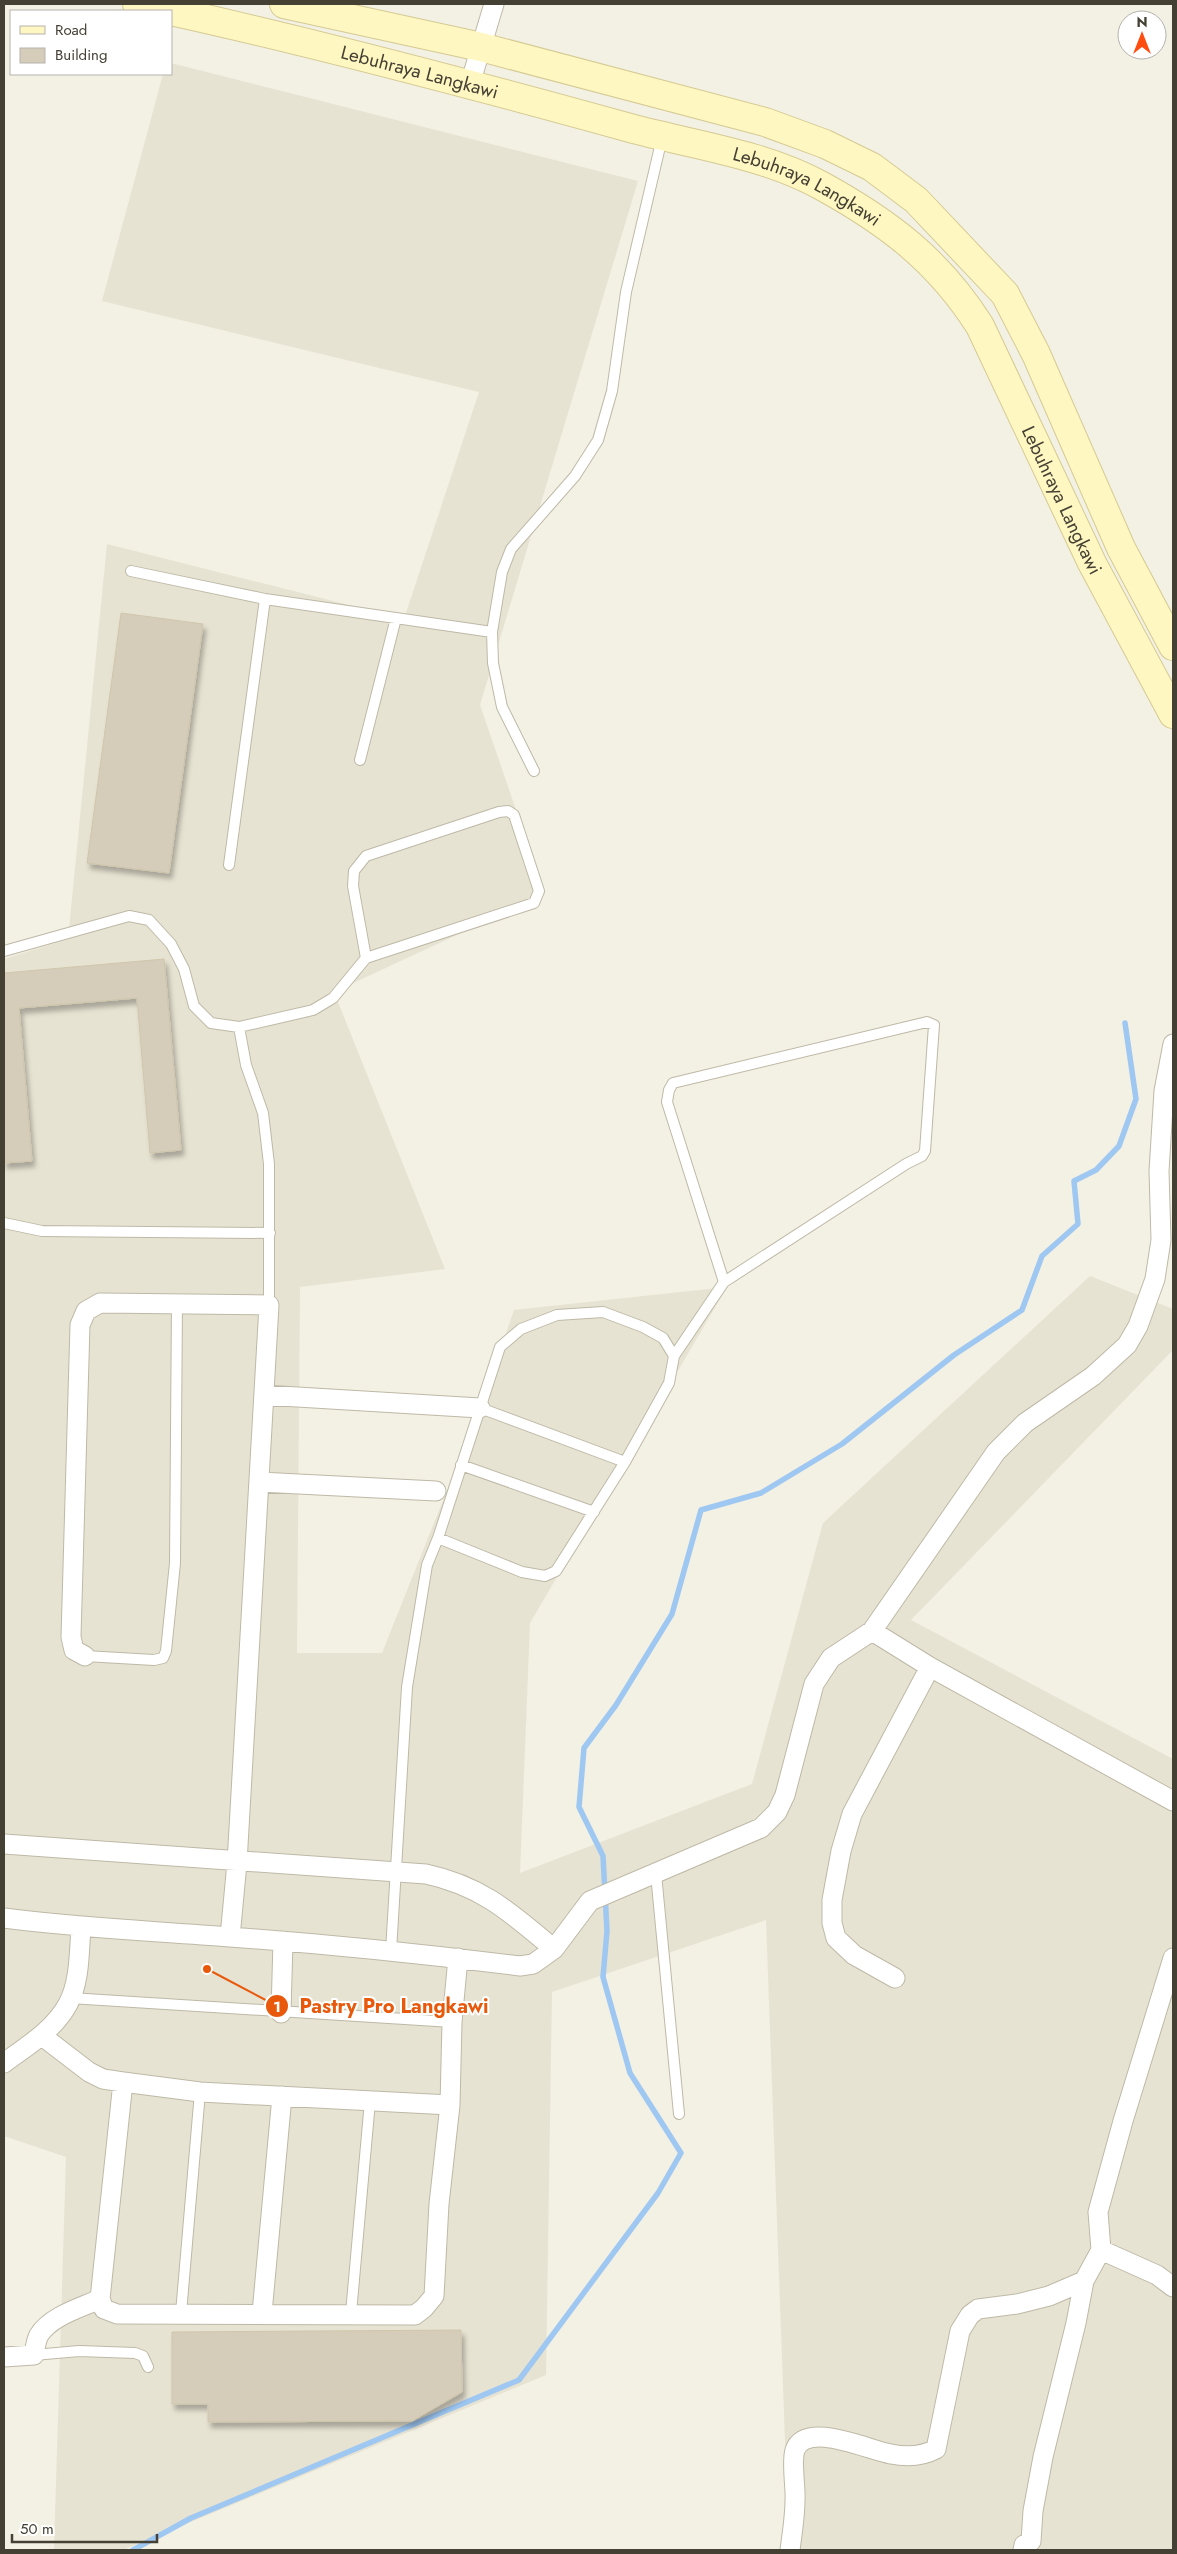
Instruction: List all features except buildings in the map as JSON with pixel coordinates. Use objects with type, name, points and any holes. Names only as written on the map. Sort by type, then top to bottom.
[{"type":"main road","name":"Lebuhraya Langkawi","points":[[137,4],[166,10]]},
{"type":"main road","name":"Lebuhraya Langkawi","points":[[284,4],[481,47],[765,122],[808,138],[872,167],[916,200],[1004,294],[1036,354],[1121,548],[1173,646]]},
{"type":"main road","name":"Lebuhraya Langkawi","points":[[172,11],[470,84],[662,137],[764,162],[820,185],[884,223],[932,263],[960,294],[980,326],[1092,563],[1173,714]]},
{"type":"main road","points":[[1092,563],[1121,548]]},
{"type":"street","points":[[470,84],[494,4]]},
{"type":"street","points":[[4,1918],[81,1928],[230,1937],[391,1951],[520,1966],[533,1964],[554,1949],[590,1901],[761,1828],[776,1812],[785,1795],[814,1684],[832,1658],[872,1632],[996,1452],[1025,1424],[1094,1376],[1127,1345],[1138,1326],[1155,1279],[1161,1240],[1159,1171],[1164,1091],[1173,1044]]},
{"type":"street","points":[[85,1656],[74,1650],[71,1637],[80,1325],[86,1312],[100,1303],[177,1302],[269,1305],[237,1862],[230,1937]]},
{"type":"street","points":[[264,1395],[480,1408]]},
{"type":"street","points":[[259,1482],[436,1491]]},
{"type":"street","points":[[872,1632],[930,1667],[1173,1801]]},
{"type":"street","points":[[895,1978],[854,1955],[836,1938],[832,1922],[832,1900],[841,1851],[852,1814],[930,1667]]},
{"type":"street","points":[[4,1844],[426,1874],[464,1884],[501,1906],[554,1949]]},
{"type":"street","points":[[4,2063],[42,2036],[68,2003],[75,1984],[81,1928]]},
{"type":"street","points":[[281,2013],[283,1941]]},
{"type":"street","points":[[123,2082],[100,2299],[104,2309],[117,2314],[415,2315],[434,2296],[439,2204],[450,2105],[452,2022],[458,1958]]},
{"type":"street","points":[[1023,2550],[1024,2544],[1031,2541],[1033,2511],[1043,2457],[1076,2323],[1084,2281],[1102,2250],[1098,2212],[1123,2120],[1173,1958]]},
{"type":"street","points":[[42,2036],[89,2072],[103,2079],[200,2092],[450,2105]]},
{"type":"street","points":[[262,2313],[282,2096]]},
{"type":"street","points":[[1102,2250],[1157,2275],[1173,2287]]},
{"type":"street","points":[[790,2550],[795,2510],[795,2451],[801,2442],[810,2437],[830,2438],[892,2454],[926,2454],[936,2448],[960,2331],[970,2315],[978,2309],[1017,2304],[1048,2296],[1084,2281]]},
{"type":"street","points":[[4,2357],[34,2354],[38,2336],[48,2326],[66,2314],[100,2299]]},
{"type":"lane","points":[[534,771],[502,707],[493,663],[492,632],[502,572],[511,549],[575,476],[598,440],[612,391],[626,292],[662,137]]},
{"type":"lane","points":[[132,571],[265,599],[492,632]]},
{"type":"lane","points":[[229,865],[265,599]]},
{"type":"lane","points":[[360,760],[396,618]]},
{"type":"lane","points":[[4,951],[129,916],[149,920],[171,944],[184,969],[194,1006],[211,1023],[239,1027],[313,1010],[333,998],[366,958],[534,903],[539,891],[514,815],[508,812],[499,812],[366,856],[354,871],[353,886],[366,958]]},
{"type":"lane","points":[[438,1538],[522,1572],[545,1576],[556,1571],[625,1462],[669,1383],[674,1356],[724,1282],[906,1164],[922,1156],[925,1151],[934,1025],[927,1022],[674,1083],[669,1090],[667,1102],[724,1282]]},
{"type":"lane","points":[[239,1027],[246,1065],[263,1114],[269,1164],[269,1305]]},
{"type":"lane","points":[[4,1223],[42,1231],[270,1233]]},
{"type":"lane","points":[[85,1656],[154,1660],[163,1658],[166,1651],[175,1563],[177,1302]]},
{"type":"lane","points":[[391,1951],[407,1687],[427,1565],[438,1538],[500,1347],[521,1330],[557,1315],[603,1312],[643,1327],[663,1338],[674,1356]]},
{"type":"lane","points":[[480,1408],[625,1462]]},
{"type":"lane","points":[[461,1465],[594,1512]]},
{"type":"lane","points":[[656,1874],[679,2114]]},
{"type":"lane","points":[[70,1998],[281,2013],[452,2022]]},
{"type":"lane","points":[[181,2314],[200,2092]]},
{"type":"lane","points":[[351,2314],[370,2101]]},
{"type":"lane","points":[[34,2354],[79,2351],[135,2353],[143,2356],[148,2367]]},
{"type":"shaded area","points":[[172,63],[638,181],[480,705],[545,894],[334,992],[445,1269],[300,1287],[297,1653],[382,1653],[480,1408],[514,1310],[727,1287],[530,1623],[520,1873],[752,1784],[823,1523],[1090,1276],[1173,1309],[1173,1350],[911,1620],[1173,1759],[1173,2550],[789,2550],[766,1920],[552,1992],[546,2375],[123,2550],[54,2550],[66,2157],[4,2136],[4,959],[68,939],[107,544],[404,619],[479,392],[102,301],[163,75],[172,75]]},
{"type":"waterway","points":[[133,2550],[191,2518],[519,2380],[658,2193],[681,2153],[630,2073],[603,1977],[607,1931],[603,1856],[579,1807],[584,1748],[616,1705],[672,1614],[701,1510],[761,1493],[842,1444],[954,1355],[1022,1310],[1042,1256],[1078,1224],[1074,1181],[1096,1170],[1119,1146],[1136,1099],[1125,1023]]},
{"type":"place","name":"Pastry Pro Langkawi","points":[[207,1969]]}]
